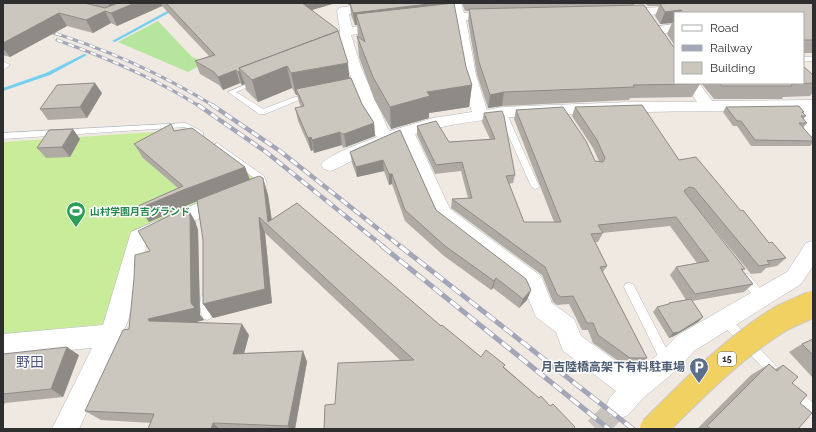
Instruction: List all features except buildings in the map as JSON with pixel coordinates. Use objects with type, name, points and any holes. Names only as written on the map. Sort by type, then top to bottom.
[{"type":"main road","name":"15","points":[[653,429],[692,390],[740,348],[778,320],[813,304]]},
{"type":"street","points":[[397,134],[382,132],[358,87],[344,48],[346,31],[343,11],[414,3]]},
{"type":"street","points":[[455,3],[460,17],[472,85],[482,116]]},
{"type":"street","points":[[609,13],[641,8],[690,10]]},
{"type":"street","points":[[641,8],[659,35],[674,28]]},
{"type":"street","points":[[422,22],[460,17],[510,15]]},
{"type":"street","points":[[346,31],[391,26]]},
{"type":"street","points":[[693,84],[707,106]]},
{"type":"street","points":[[330,165],[397,134],[433,123],[502,112],[564,113],[707,106],[810,105],[813,132]]},
{"type":"street","points":[[397,134],[444,214],[533,282],[544,310],[566,326],[571,343],[627,398],[670,360],[686,343],[794,278],[813,250]]},
{"type":"street","points":[[65,429],[117,321],[138,238],[200,216],[241,192],[263,184]]},
{"type":"street","points":[[3,345],[111,335]]},
{"type":"lane","points":[[3,63],[7,65],[3,68]]},
{"type":"lane","points":[[261,80],[232,92],[262,112],[297,98],[319,94]]},
{"type":"lane","points":[[502,112],[535,186]]},
{"type":"lane","points":[[3,136],[186,125],[261,178],[263,184]]},
{"type":"lane","points":[[737,267],[761,298]]},
{"type":"lane","points":[[629,287],[662,352],[670,360]]},
{"type":"lane","points":[[206,292],[207,315]]},
{"type":"lane","points":[[724,320],[813,412]]},
{"type":"green space","points":[[158,21],[192,57],[206,62],[188,72],[118,42]]},
{"type":"green space","name":"山村学園月吉グランド","points":[[186,130],[255,179],[134,235],[105,324],[3,334],[3,142]]},
{"type":"waterway","points":[[114,41],[185,3]]},
{"type":"waterway","points":[[3,90],[48,74],[85,55]]},
{"type":"tunnel","points":[[596,429],[619,406]]},
{"type":"railway","points":[[44,30],[131,62],[194,94],[214,106]]},
{"type":"railway","points":[[57,40],[130,69],[165,86],[199,106]]},
{"type":"railway","points":[[198,105],[266,152],[384,247]]},
{"type":"railway","points":[[212,105],[280,151],[401,247]]},
{"type":"railway","points":[[382,246],[609,429]]},
{"type":"railway","points":[[400,246],[633,429]]},
{"type":"place","name":"山村学園月吉グランド","points":[[76,228]]},
{"type":"place","name":"月吉陸橋高架下有料駐車場","points":[[699,384]]},
{"type":"district","name":"野田","points":[[30,362]]}]
